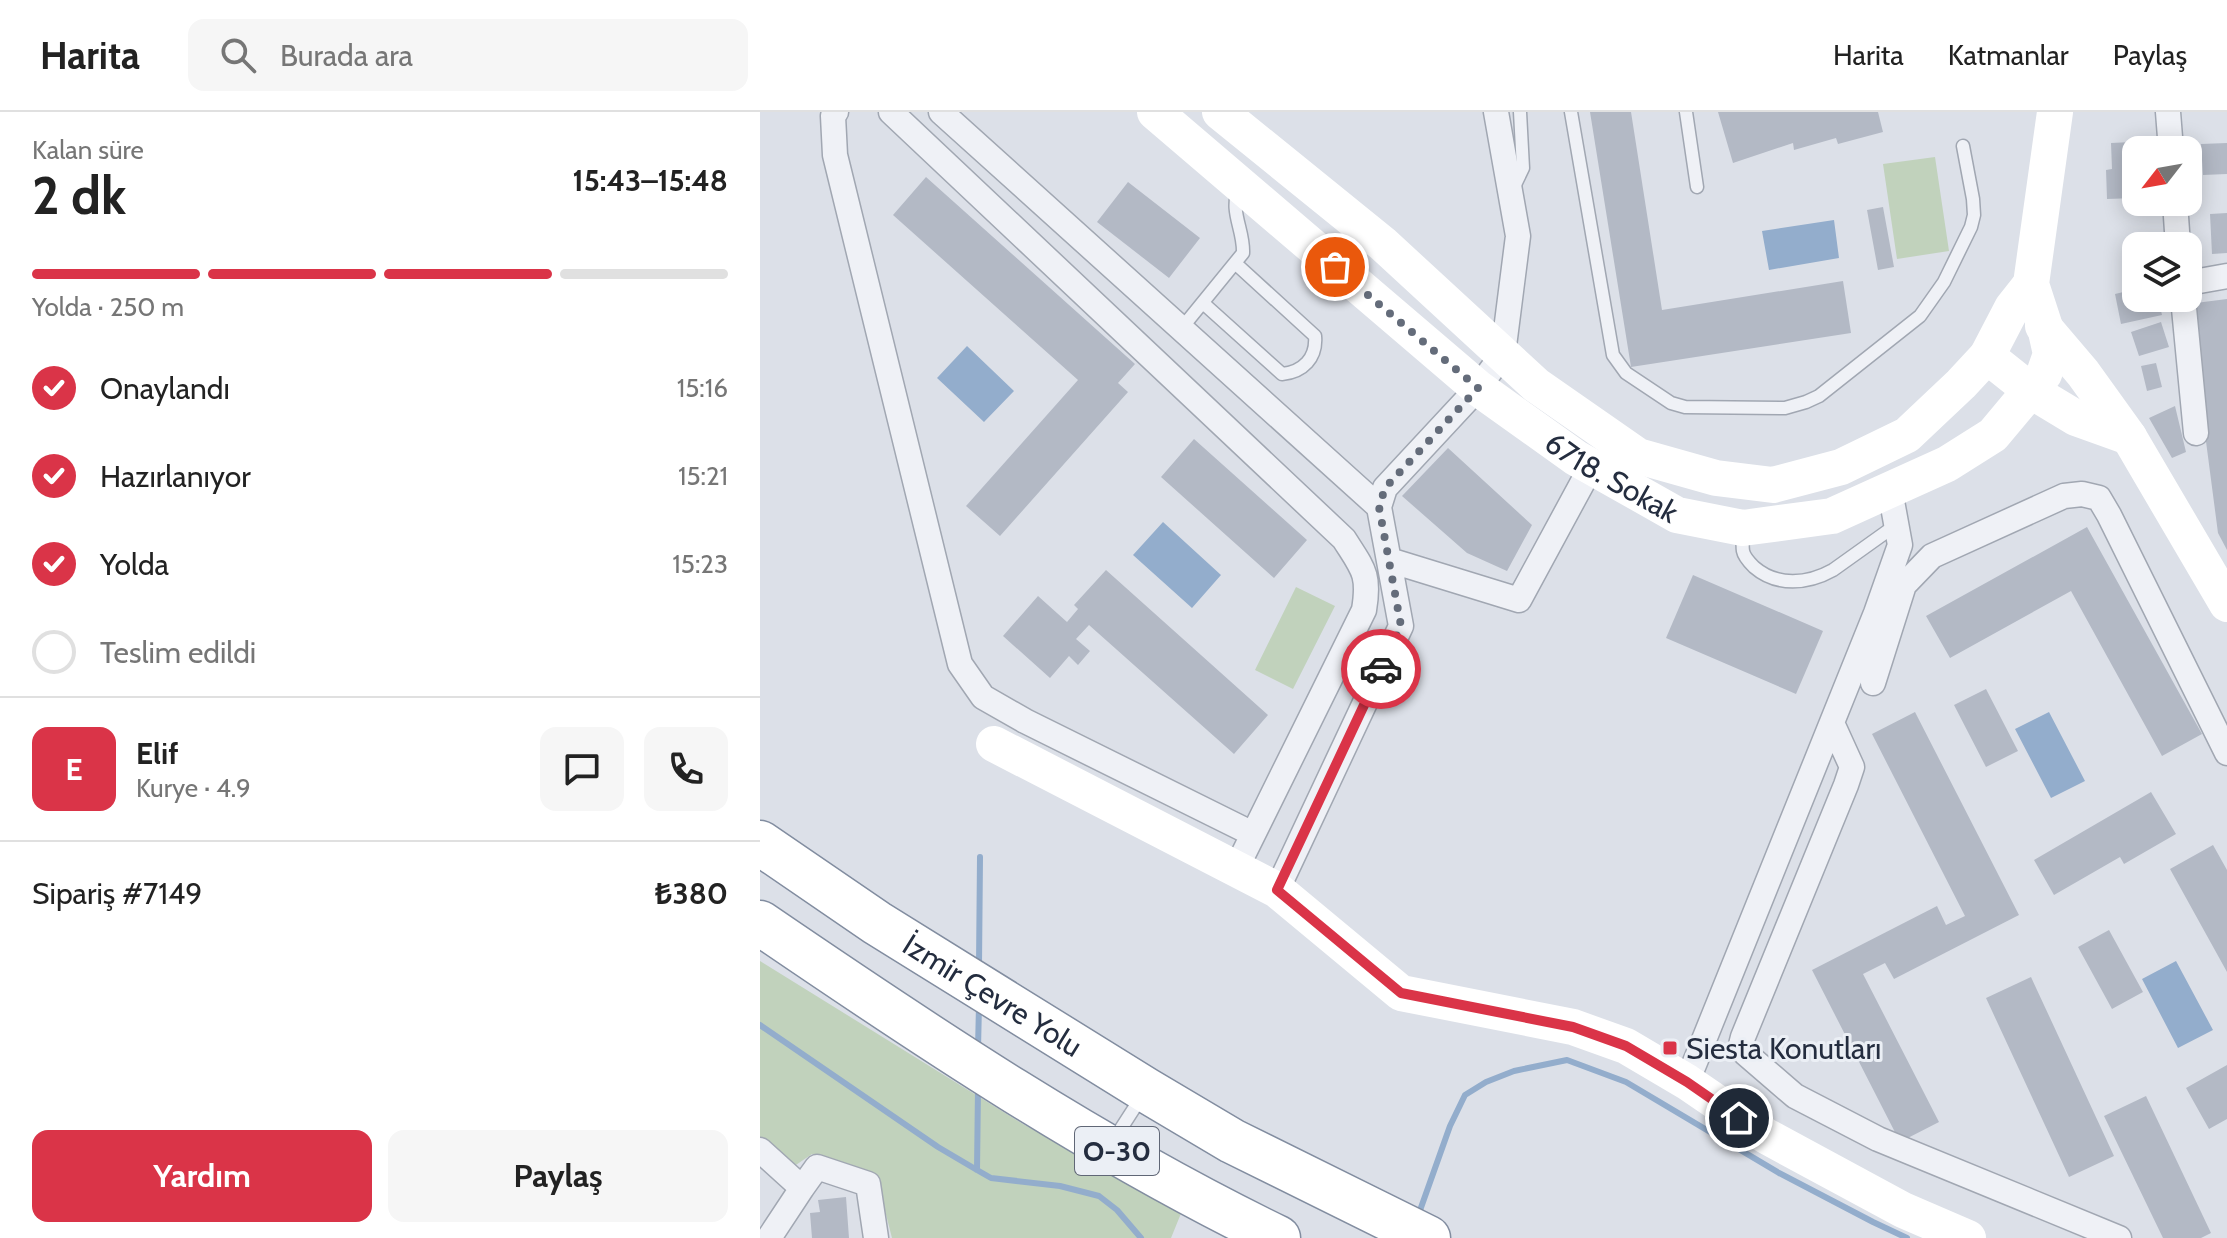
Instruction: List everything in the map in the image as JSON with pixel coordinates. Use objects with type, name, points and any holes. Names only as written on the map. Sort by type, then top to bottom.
[{"type":"highway","name":"İzmir Çevre Yolu","points":[[760,843],[877,923],[1232,1141],[1428,1238]]},
{"type":"highway","name":"O-30","points":[[760,923],[920,1032],[1018,1092],[1217,1208],[1278,1238]]},
{"type":"street","points":[[836,112],[832,128],[835,155],[960,664],[983,697],[1253,834]]},
{"type":"street","points":[[891,112],[1344,539],[1363,568],[1368,588],[1364,610],[1236,869]]},
{"type":"street","points":[[941,112],[1379,507]]},
{"type":"street","name":"6718. Sokak","points":[[1155,112],[1478,388],[1576,458],[1677,515],[1743,528],[1832,516],[1947,464],[1993,435],[2044,374],[2051,354],[2045,327]]},
{"type":"street","name":"6718. Sokak","points":[[1220,112],[1383,244],[1536,385],[1638,456],[1716,478],[1773,485],[1841,467],[1907,435],[1987,356],[2022,296],[2055,112]]},
{"type":"street","points":[[1277,890],[1401,626],[1379,507],[1385,488],[1478,388],[1503,354],[1518,236],[1496,112]]},
{"type":"street","points":[[2168,112],[2170,136]]},
{"type":"street","points":[[2202,280],[2227,276]]},
{"type":"street","points":[[2022,296],[2129,437],[2227,604]]},
{"type":"street","points":[[2184,312],[2196,433]]},
{"type":"street","points":[[1987,356],[2031,391],[2076,418],[2129,437]]},
{"type":"street","points":[[1389,560],[1519,600],[1591,467]]},
{"type":"street","points":[[1687,1082],[1876,613],[1900,545],[1890,490]]},
{"type":"street","points":[[1873,683],[1904,585],[1932,556],[2064,496],[2082,494],[2099,498],[2109,515],[2227,753]]},
{"type":"street","points":[[1832,723],[1852,767],[1743,1037],[1741,1045],[1745,1053],[1795,1096],[1878,1139],[2119,1238]]},
{"type":"street","points":[[994,744],[1277,890],[1401,993],[1573,1027],[1626,1046],[1687,1082],[1766,1136],[1903,1210],[1968,1238]]},
{"type":"street","points":[[760,1150],[802,1188]]},
{"type":"street","points":[[769,1238],[817,1167],[868,1184],[876,1238]]},
{"type":"lane","points":[[1510,194],[1523,168],[1520,112]]},
{"type":"lane","points":[[1571,112],[1613,355],[1626,373],[1671,403],[1692,408],[1785,408],[1806,402],[1831,388],[1920,316],[1944,282],[1971,227],[1973,199],[1963,146]]},
{"type":"lane","points":[[1686,112],[1697,187]]},
{"type":"lane","points":[[1181,329],[1243,253],[1243,234],[1234,207],[1240,186]]},
{"type":"lane","points":[[1203,303],[1282,374],[1299,370],[1307,364],[1315,351],[1315,336],[1235,263]]},
{"type":"lane","points":[[1743,528],[1743,552],[1751,564],[1769,576],[1796,582],[1809,581],[1833,570],[1896,525]]},
{"type":"lane","points":[[1109,1147],[1146,1090]]},
{"type":"green space","points":[[1935,157],[1949,251],[1897,259],[1883,164]]},
{"type":"green space","points":[[1296,587],[1335,606],[1293,689],[1255,670]]},
{"type":"green space","points":[[760,961],[1023,1124],[1182,1211],[1171,1238],[892,1238],[878,1183],[812,1154],[790,1169],[760,1142]]},
{"type":"water","points":[[1834,220],[1839,258],[1769,270],[1762,231]]},
{"type":"water","points":[[967,346],[1014,391],[984,422],[937,378]]},
{"type":"water","points":[[1163,522],[1221,575],[1192,608],[1133,555]]},
{"type":"water","points":[[2049,712],[2085,781],[2051,798],[2015,729]]},
{"type":"water","points":[[2176,961],[2213,1030],[2178,1048],[2142,979]]},
{"type":"building","points":[[1590,112],[1631,112],[1662,310],[1843,281],[1851,333],[1631,367]]},
{"type":"building","points":[[1718,112],[1878,112],[1883,132],[1838,144],[1836,138],[1794,150],[1793,143],[1733,163]]},
{"type":"building","points":[[2122,142],[2122,198],[2107,199],[2106,170],[2112,169],[2111,143]]},
{"type":"building","points":[[2227,143],[2227,174],[2203,175],[2202,144]]},
{"type":"building","points":[[926,177],[1135,364],[1118,383],[1128,392],[1000,536],[966,506],[1078,380],[893,215]]},
{"type":"building","points":[[1128,182],[1200,238],[1169,278],[1097,222]]},
{"type":"building","points":[[1883,207],[1894,267],[1878,270],[1867,210]]},
{"type":"building","points":[[2227,213],[2227,253],[2212,254],[2210,214]]},
{"type":"building","points":[[2122,292],[2122,312],[2161,312],[2162,315],[2121,324],[2115,294]]},
{"type":"building","points":[[2227,299],[2227,550],[2218,533],[2189,312],[2202,312],[2202,302]]},
{"type":"building","points":[[2161,322],[2169,347],[2139,356],[2131,332]]},
{"type":"building","points":[[2156,363],[2162,387],[2147,391],[2141,366]]},
{"type":"building","points":[[2175,406],[2186,452],[2172,458],[2149,418]]},
{"type":"building","points":[[1194,439],[1307,540],[1274,578],[1161,477]]},
{"type":"building","points":[[1448,448],[1532,525],[1507,571],[1467,553],[1402,496]]},
{"type":"building","points":[[2087,527],[2202,734],[2162,756],[2071,591],[1950,658],[1926,616]]},
{"type":"building","points":[[1106,570],[1268,715],[1234,754],[1089,625],[1076,639],[1090,651],[1078,665],[1069,656],[1050,678],[1003,636],[1038,596],[1067,622],[1078,609],[1074,605]]},
{"type":"building","points":[[1693,575],[1823,631],[1796,694],[1666,638]]},
{"type":"building","points":[[1986,689],[2018,751],[1986,767],[1954,705]]},
{"type":"building","points":[[1915,712],[2019,915],[1894,979],[1885,963],[1863,974],[1939,1122],[1900,1142],[1812,970],[1937,906],[1946,925],[1965,916],[1872,734]]},
{"type":"building","points":[[2151,792],[2176,834],[2124,864],[2120,857],[2054,895],[2034,860]]},
{"type":"building","points":[[2213,845],[2227,870],[2227,972],[2170,869]]},
{"type":"building","points":[[2109,930],[2143,992],[2112,1009],[2078,947]]},
{"type":"building","points":[[2031,977],[2114,1156],[2069,1177],[1986,998]]},
{"type":"building","points":[[2227,1065],[2227,1119],[2209,1129],[2186,1088]]},
{"type":"building","points":[[2146,1096],[2211,1233],[2201,1238],[2163,1238],[2104,1116]]},
{"type":"building","points":[[846,1197],[849,1238],[812,1238],[810,1213],[820,1212],[818,1200]]},
{"type":"waterway","points":[[979,965],[980,857]]},
{"type":"waterway","points":[[978,1049],[979,1005]]},
{"type":"waterway","points":[[760,1025],[938,1147],[991,1178],[1060,1186],[1099,1196],[1117,1210],[1141,1238]]},
{"type":"waterway","points":[[1418,1216],[1450,1126],[1465,1095],[1486,1082],[1514,1071],[1567,1060],[1626,1082],[1779,1173],[1907,1238]]},
{"type":"waterway","points":[[977,1170],[978,1089]]},
{"type":"way so far","points":[[1335,267],[1478,388],[1385,488],[1379,507],[1401,626],[1381,669]]},
{"type":"place","name":"Siesta Konutları","points":[[1670,1048]]},
{"type":"route","points":[[1381,669],[1277,890],[1401,993],[1573,1027],[1626,1046],[1687,1082],[1739,1118]]}]
